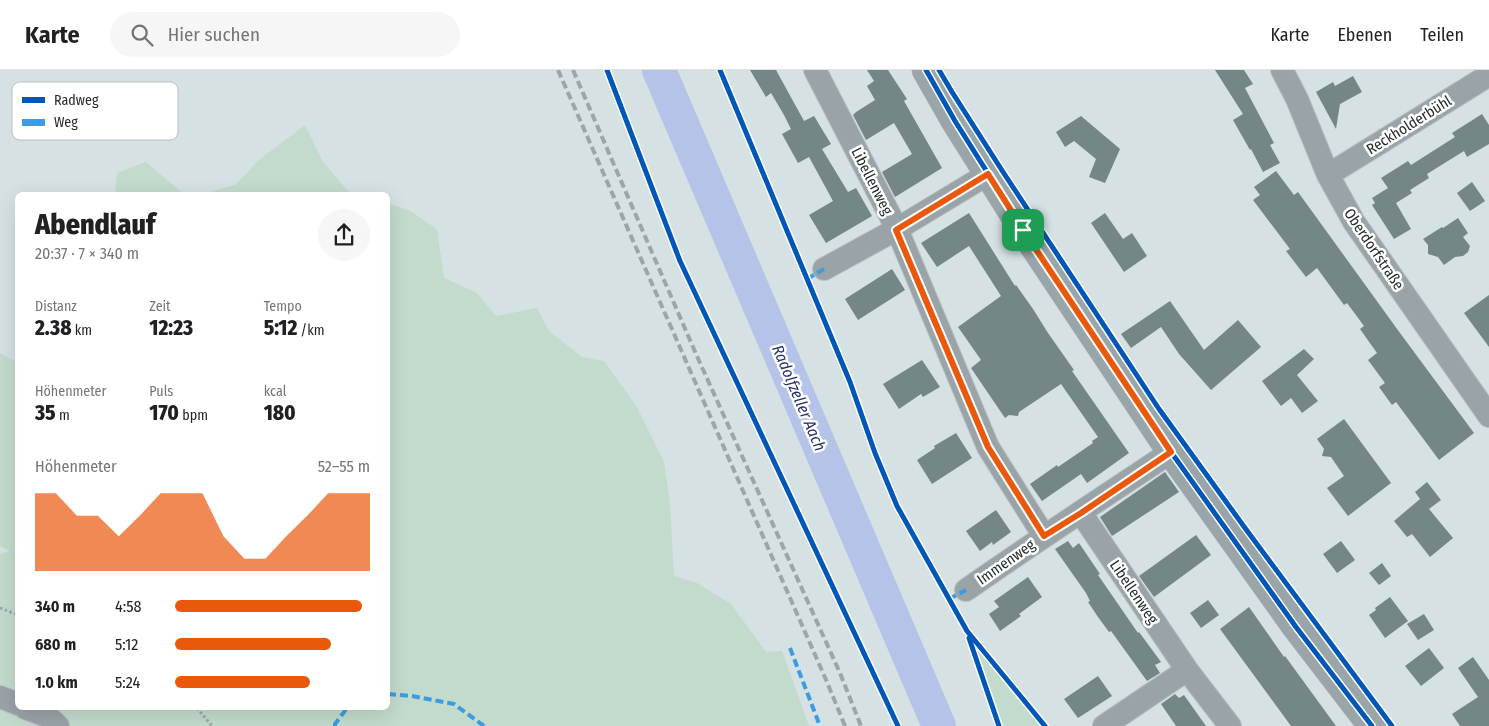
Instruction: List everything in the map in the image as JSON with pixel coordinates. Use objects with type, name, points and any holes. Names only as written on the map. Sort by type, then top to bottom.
[{"type":"main road","points":[[926,70],[988,174],[1171,452],[1296,627],[1372,726]]},
{"type":"street","name":"Libellenweg","points":[[815,70],[896,230],[988,447],[1044,536]]},
{"type":"street","name":"Oberdorfstraße","points":[[1282,70],[1297,99],[1328,175],[1354,222],[1489,416]]},
{"type":"street","name":"Reckholderbühl","points":[[1328,175],[1489,75]]},
{"type":"street","points":[[824,269],[896,230],[988,174]]},
{"type":"street","name":"Immenweg","points":[[966,590],[1171,452]]},
{"type":"street","name":"Libellenweg","points":[[1081,513],[1187,670],[1230,726]]},
{"type":"street","points":[[1104,726],[1187,670]]},
{"type":"street","points":[[0,697],[15,703]]},
{"type":"street","points":[[30,710],[49,717],[58,726]]},
{"type":"path","points":[[0,608],[15,614]]},
{"type":"path","points":[[200,710],[212,726]]},
{"type":"green space","points":[[305,125],[323,162],[348,192],[209,192],[235,185],[259,160]]},
{"type":"green space","points":[[146,162],[181,192],[115,192],[117,173]]},
{"type":"green space","points":[[390,204],[410,211],[437,229],[444,278],[477,293],[496,316],[537,308],[549,331],[582,357],[604,361],[637,407],[664,462],[670,503],[674,576],[697,583],[731,604],[766,652],[782,651],[809,726],[0,726],[0,554],[10,551],[0,546],[0,353],[15,361],[15,710],[390,710]]},
{"type":"green space","points":[[967,631],[1045,726],[999,726]]},
{"type":"building","points":[[750,70],[776,70],[804,121],[814,116],[831,144],[822,149],[848,192],[856,188],[872,216],[826,243],[809,215],[833,201],[809,157],[798,163],[782,134],[791,129],[784,115],[771,93],[766,97]]},
{"type":"building","points":[[867,70],[888,70],[907,99],[904,101],[942,168],[895,197],[882,172],[912,154],[894,123],[866,140],[853,115],[875,100],[867,86],[874,81]]},
{"type":"building","points":[[1215,70],[1244,70],[1253,84],[1245,88],[1274,143],[1270,145],[1280,163],[1263,172],[1233,120],[1243,114]]},
{"type":"building","points":[[1353,76],[1362,92],[1340,104],[1336,129],[1316,92],[1333,82],[1335,86]]},
{"type":"building","points":[[1482,114],[1489,125],[1489,144],[1467,157],[1464,151],[1427,174],[1429,178],[1410,190],[1412,193],[1396,203],[1411,229],[1394,239],[1372,205],[1375,203],[1372,198],[1388,188],[1381,178],[1408,161],[1411,165],[1455,137],[1452,133]]},
{"type":"building","points":[[1081,116],[1120,149],[1105,183],[1089,177],[1096,159],[1074,141],[1065,147],[1056,132]]},
{"type":"building","points":[[1276,171],[1294,195],[1298,192],[1474,433],[1439,460],[1396,402],[1392,405],[1379,387],[1385,383],[1368,360],[1377,353],[1360,329],[1364,326],[1347,303],[1344,305],[1317,268],[1306,277],[1286,251],[1290,249],[1253,200],[1260,195],[1254,187]]},
{"type":"building","points":[[1472,182],[1485,201],[1470,211],[1457,193]]},
{"type":"building","points":[[969,213],[1015,286],[1033,309],[1074,370],[1072,371],[1129,453],[1087,483],[1081,474],[1042,501],[1030,484],[1093,443],[1092,441],[1098,437],[1061,384],[1019,412],[1018,416],[1009,415],[1005,418],[971,368],[981,360],[958,327],[1001,296],[969,246],[937,267],[921,243]]},
{"type":"building","points":[[1105,213],[1123,239],[1132,233],[1147,256],[1124,272],[1091,223]]},
{"type":"building","points":[[1458,218],[1468,233],[1463,237],[1470,246],[1468,252],[1463,256],[1455,257],[1444,265],[1438,257],[1428,254],[1428,245],[1423,239]]},
{"type":"building","points":[[892,269],[905,290],[858,320],[845,299]]},
{"type":"building","points":[[1489,295],[1489,347],[1464,313]]},
{"type":"building","points":[[1170,301],[1204,350],[1238,320],[1261,347],[1211,390],[1179,354],[1161,327],[1131,348],[1121,334]]},
{"type":"building","points":[[1304,349],[1314,359],[1297,375],[1318,401],[1302,413],[1291,398],[1281,406],[1262,381]]},
{"type":"building","points":[[922,360],[940,387],[923,397],[921,394],[899,409],[883,384]]},
{"type":"building","points":[[1344,419],[1391,483],[1348,516],[1327,488],[1344,476],[1331,457],[1322,456],[1324,449],[1317,439]]},
{"type":"building","points":[[956,433],[972,458],[932,484],[917,460],[935,448],[934,446]]},
{"type":"building","points":[[1165,472],[1179,492],[1112,536],[1100,517]]},
{"type":"building","points":[[1427,482],[1441,500],[1429,509],[1453,538],[1430,557],[1412,534],[1407,537],[1394,521],[1420,499],[1415,492]]},
{"type":"building","points":[[996,510],[1011,532],[993,545],[992,542],[980,551],[966,531]]},
{"type":"building","points":[[1196,535],[1211,555],[1154,597],[1139,576]]},
{"type":"building","points":[[1068,541],[1073,548],[1079,543],[1100,574],[1098,575],[1138,633],[1161,662],[1155,665],[1160,673],[1147,681],[1111,631],[1109,632],[1098,617],[1088,602],[1090,601],[1086,593],[1055,549]]},
{"type":"building","points":[[1341,541],[1355,560],[1337,573],[1323,554]]},
{"type":"building","points":[[1382,563],[1391,576],[1379,585],[1369,573]]},
{"type":"building","points":[[1028,577],[1042,597],[1019,614],[1021,616],[1000,631],[989,614],[999,607],[994,601]]},
{"type":"building","points":[[1390,597],[1408,621],[1385,638],[1369,615]]},
{"type":"building","points":[[1208,600],[1219,615],[1201,628],[1190,613]]},
{"type":"building","points":[[1249,607],[1336,726],[1291,726],[1220,629]]},
{"type":"building","points":[[1424,614],[1434,630],[1418,640],[1407,624]]},
{"type":"building","points":[[1429,648],[1444,668],[1421,686],[1405,666]]},
{"type":"building","points":[[1473,657],[1489,680],[1489,726],[1460,726],[1452,714],[1478,697],[1458,668]]},
{"type":"building","points":[[1098,676],[1112,696],[1078,718],[1064,699]]},
{"type":"building","points":[[1175,694],[1179,698],[1184,695],[1206,726],[1176,726],[1161,704]]},
{"type":"waterway","name":"Radolfzeller Aach","points":[[659,70],[939,726]]},
{"type":"railway","points":[[558,70],[845,726]]},
{"type":"railway","points":[[573,70],[696,354],[840,673],[861,726]]},
{"type":"marked path","points":[[807,279],[824,269]]},
{"type":"marked path","points":[[949,599],[966,590]]},
{"type":"marked path","points":[[790,648],[820,726]]},
{"type":"marked path","points":[[390,694],[412,696],[454,704],[484,726]]},
{"type":"marked path","points":[[335,726],[346,710]]},
{"type":"cycle path","points":[[607,70],[680,261],[898,726]]},
{"type":"cycle path","points":[[720,70],[850,382],[875,453],[897,506],[967,631],[1045,726]]},
{"type":"cycle path","points":[[926,70],[955,121],[1031,242],[1171,452],[1296,627],[1372,726]]},
{"type":"cycle path","points":[[939,70],[1003,172],[1159,409],[1392,726]]},
{"type":"cycle path","points":[[969,638],[999,726]]},
{"type":"route","points":[[988,174],[1023,230],[1171,452],[1044,536],[988,447],[896,230],[988,174]]}]
